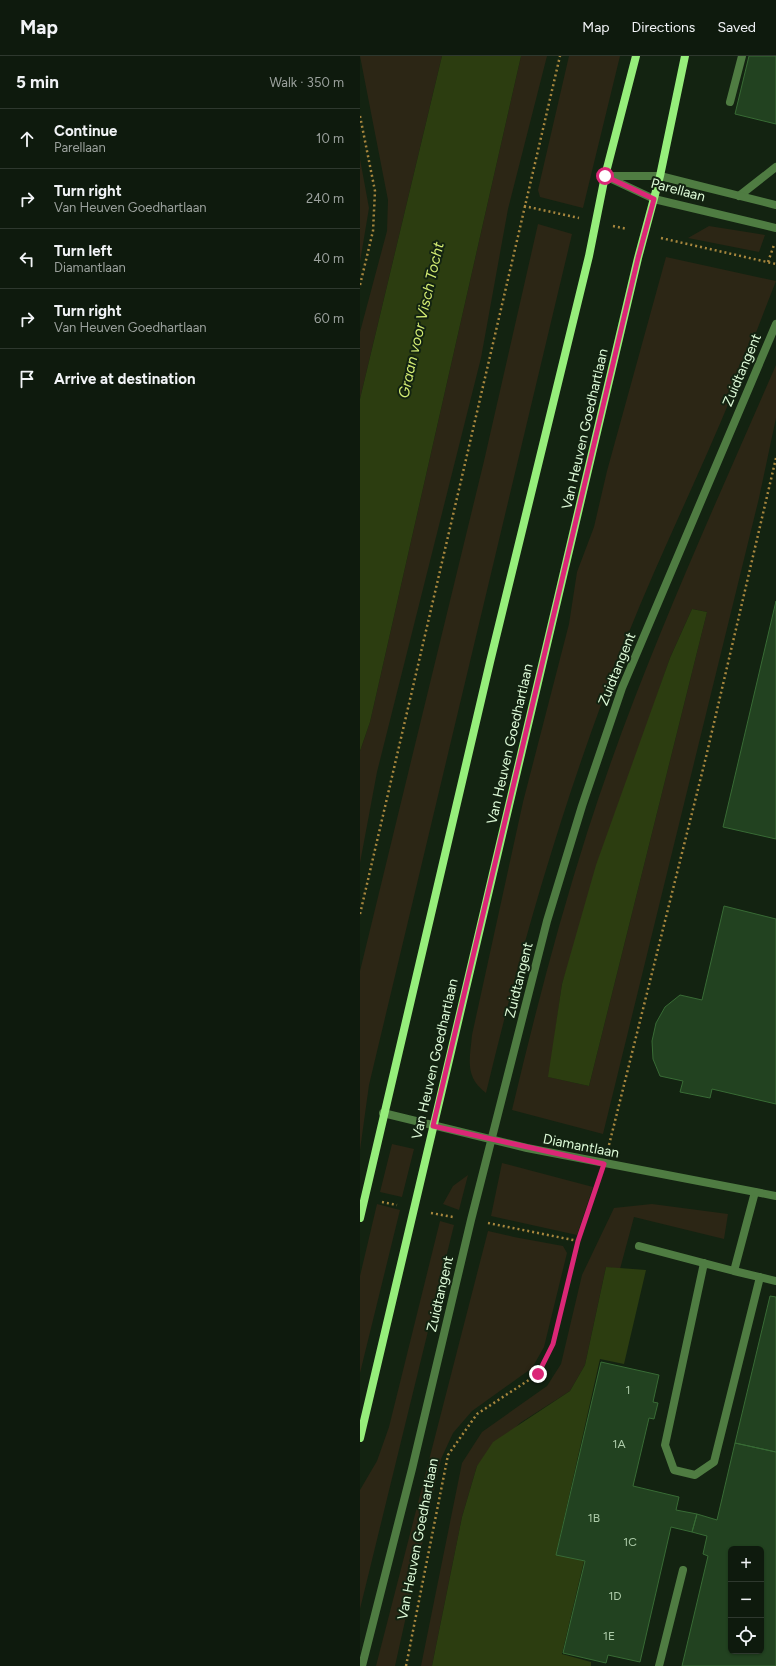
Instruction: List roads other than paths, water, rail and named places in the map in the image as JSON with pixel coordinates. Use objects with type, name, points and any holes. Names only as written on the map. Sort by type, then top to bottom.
[{"type":"main road","points":[[360,1218],[587,264],[605,176],[636,56]]},
{"type":"main road","name":"Van Heuven Goedhartlaan","points":[[360,1438],[638,258],[660,176],[684,56]]},
{"type":"street","points":[[730,102],[742,56]]},
{"type":"street","points":[[739,196],[776,168]]},
{"type":"street","name":"Parellaan","points":[[605,176],[660,176],[776,205]]},
{"type":"street","name":"Parellaan","points":[[605,176],[654,199],[776,228]]},
{"type":"street","name":"Zuidtangent","points":[[362,1666],[412,1468],[491,1141],[547,921],[582,806],[620,696],[776,324]]},
{"type":"street","name":"Diamantlaan","points":[[384,1113],[491,1141],[776,1196]]},
{"type":"street","points":[[734,1271],[755,1192]]},
{"type":"street","points":[[639,1246],[776,1281]]},
{"type":"street","points":[[704,1263],[665,1446],[674,1470],[695,1475],[714,1462],[760,1277]]},
{"type":"street","points":[[659,1666],[683,1570]]},
{"type":"water","name":"Graan voor Visch Tocht","points":[[442,56],[521,56],[370,722],[360,751],[360,399]]},
{"type":"water","points":[[692,609],[707,612],[589,1086],[548,1077],[562,984],[596,865],[670,658]]},
{"type":"water","points":[[606,1267],[646,1270],[624,1364],[600,1359],[556,1554],[584,1561],[562,1654],[591,1662],[591,1666],[432,1666],[462,1517],[477,1466],[493,1442],[570,1391],[585,1365]]}]
